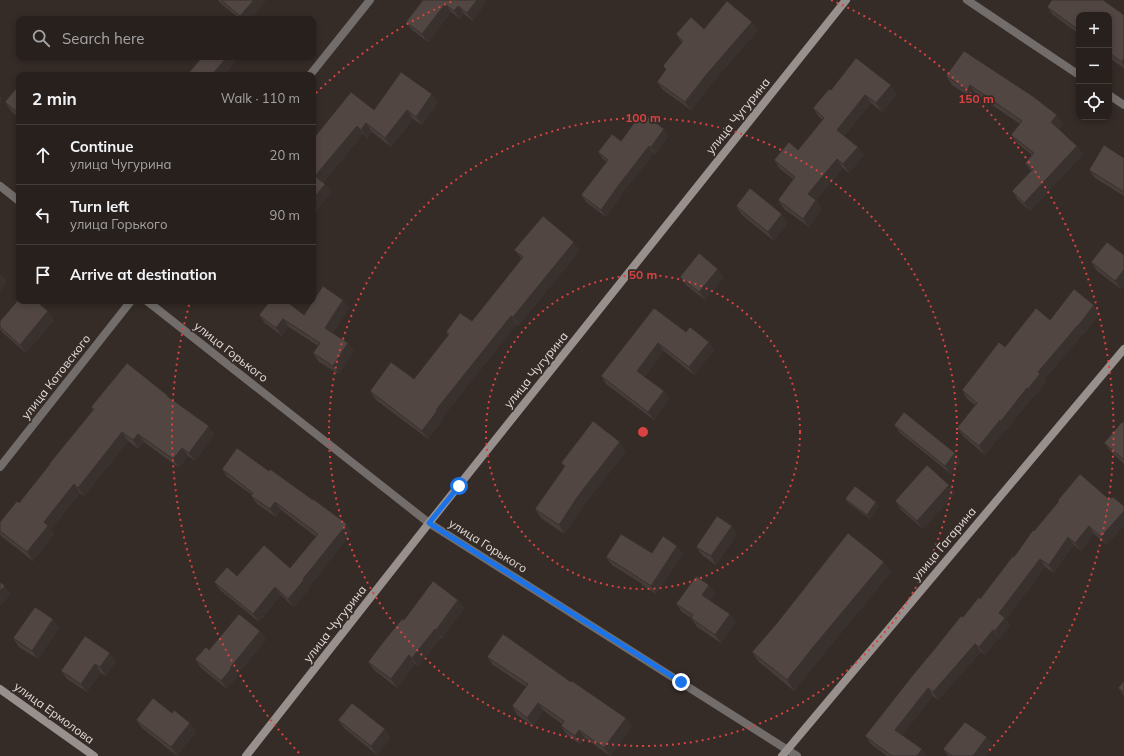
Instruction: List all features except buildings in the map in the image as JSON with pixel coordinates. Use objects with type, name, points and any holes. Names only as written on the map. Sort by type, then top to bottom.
[{"type":"street","points":[[312,72],[370,0]]},
{"type":"street","name":"улица Чугурина","points":[[246,756],[429,523],[846,0]]},
{"type":"street","points":[[967,0],[1076,73]]},
{"type":"street","points":[[1112,97],[1124,106]]},
{"type":"street","points":[[0,186],[16,199]]},
{"type":"street","name":"улица Котовского","points":[[0,467],[128,304]]},
{"type":"street","name":"улица Горького","points":[[150,304],[429,523],[797,756]]},
{"type":"street","name":"улица Гагарина","points":[[782,756],[1124,349]]},
{"type":"street","name":"улица Ермолова","points":[[0,689],[94,756]]},
{"type":"route","points":[[459,486],[429,523],[681,682]]}]
